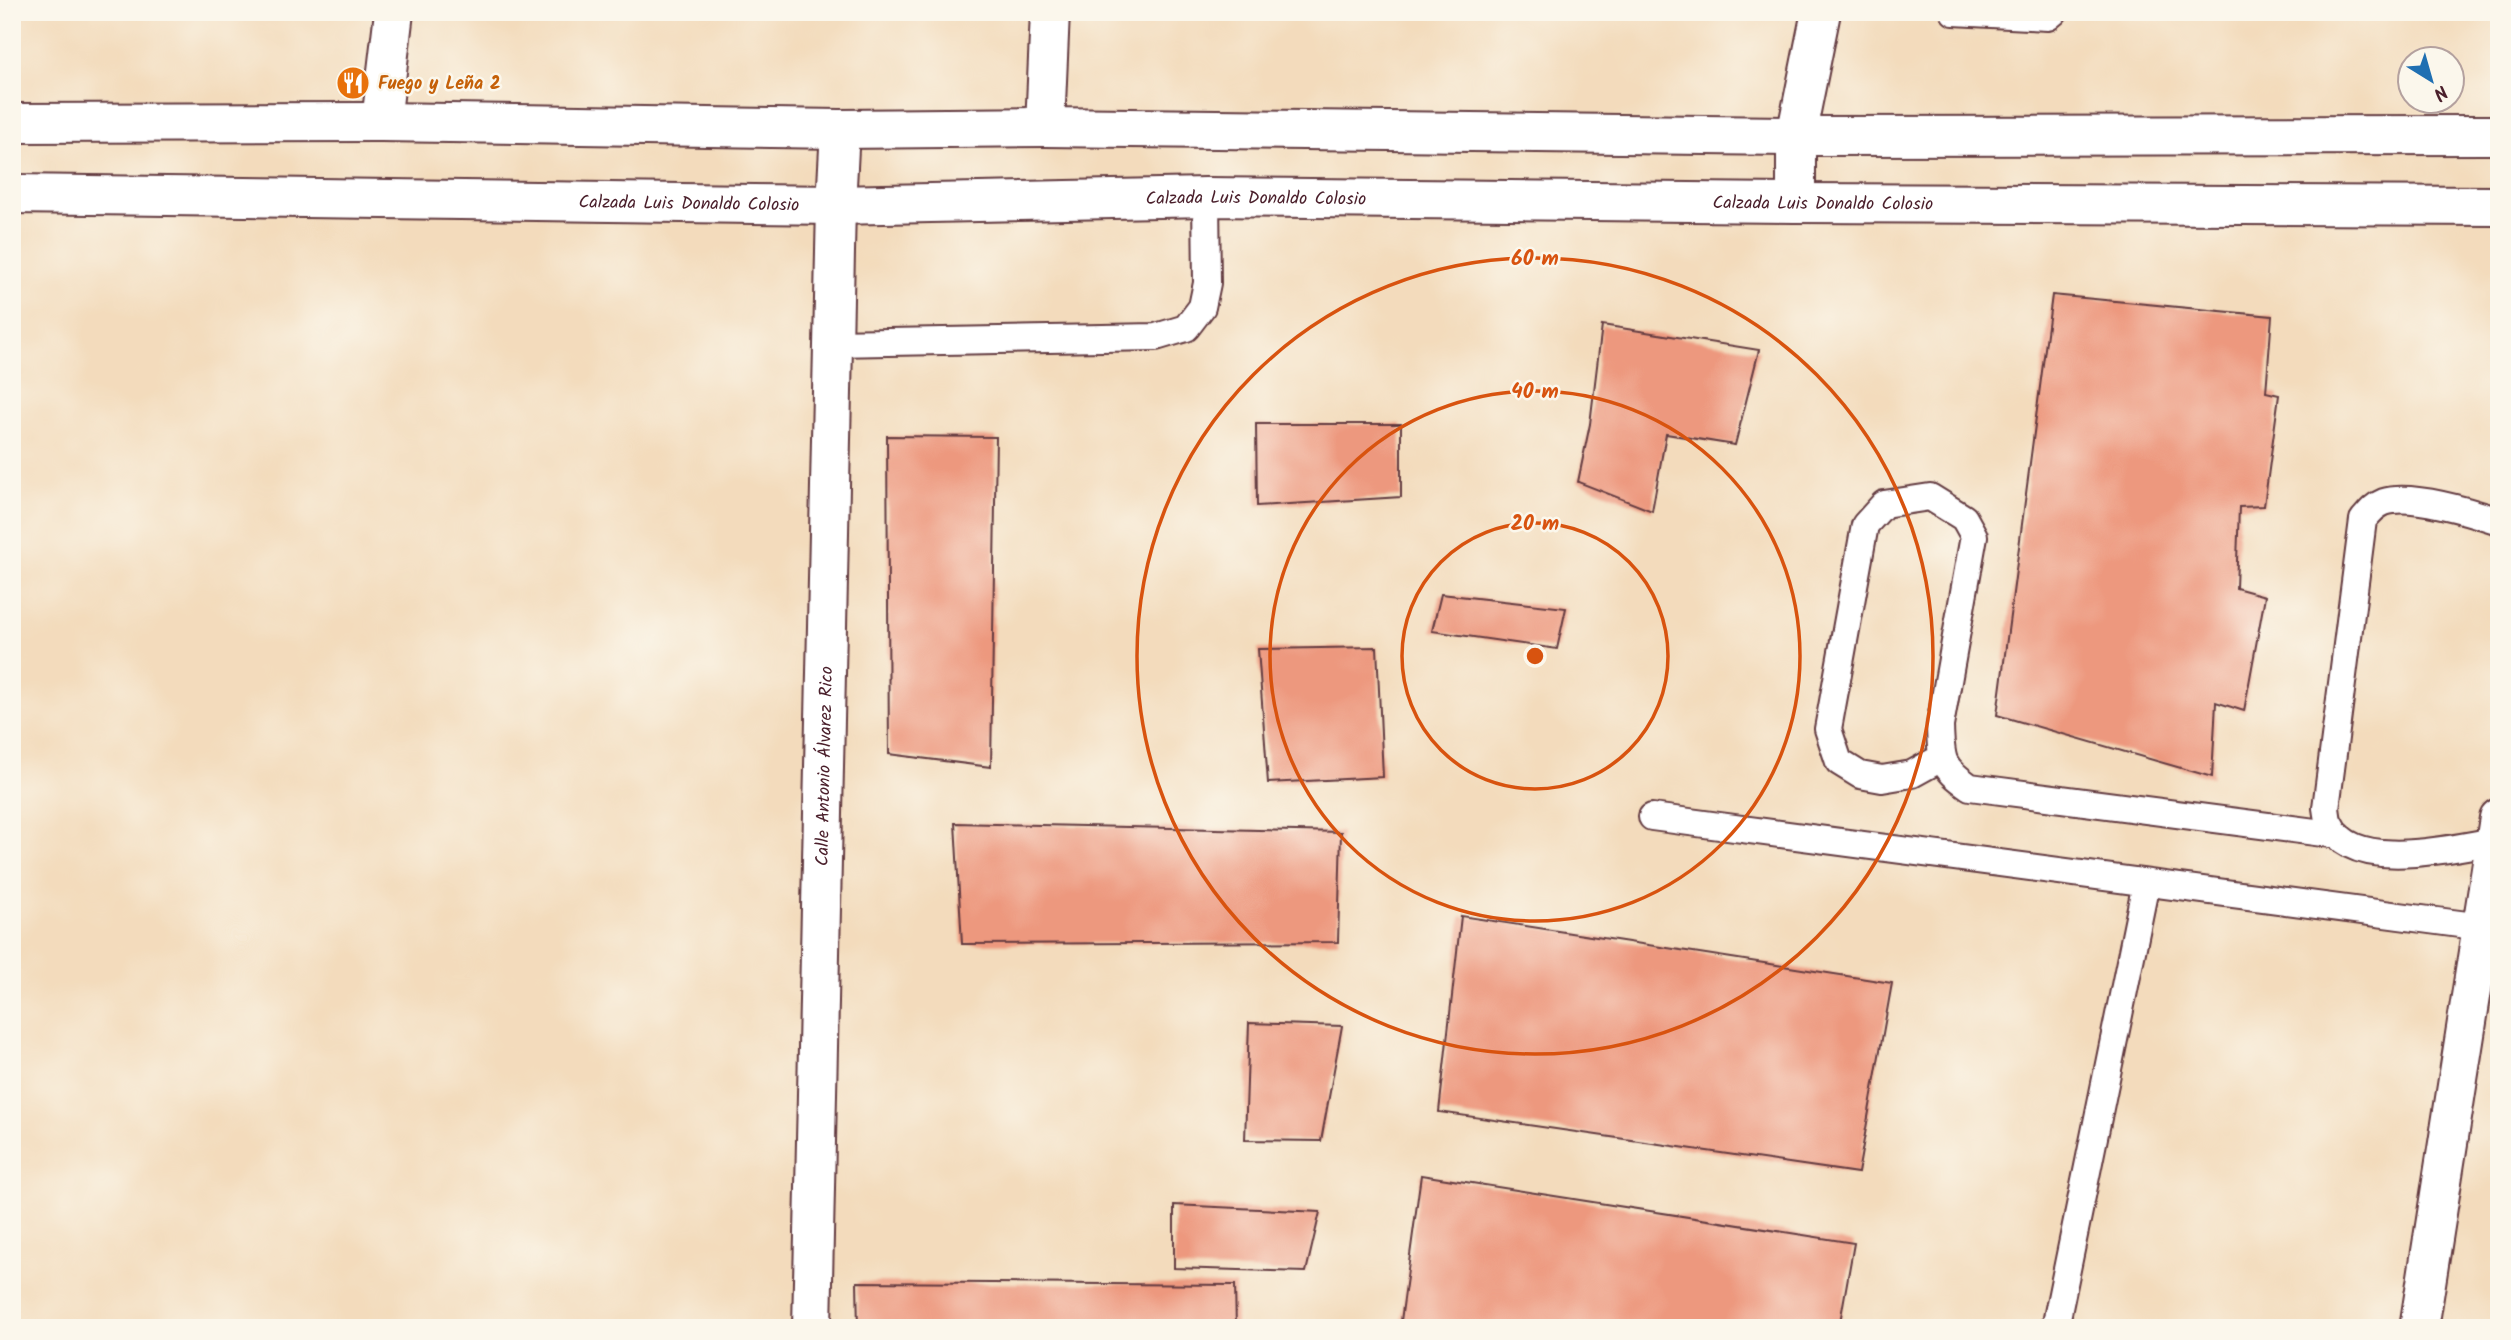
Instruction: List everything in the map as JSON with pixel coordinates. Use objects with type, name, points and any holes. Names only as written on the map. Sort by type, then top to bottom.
[{"type":"main road","points":[[380,121],[394,12]]},
{"type":"main road","points":[[1045,127],[1049,12]]},
{"type":"main road","points":[[1796,204],[1796,136],[1821,12]]},
{"type":"main road","points":[[12,123],[380,121],[840,130],[1045,127],[1796,136],[2499,135]]},
{"type":"main road","name":"Calle Antonio Álvarez Rico","points":[[811,1328],[836,205],[840,130]]},
{"type":"main road","name":"Calzada Luis Donaldo Colosio","points":[[12,194],[836,205],[1206,197],[1796,204],[2499,206]]},
{"type":"main road","points":[[2419,1328],[2497,830]]},
{"type":"lane","points":[[1954,12],[2048,17],[2054,12]]},
{"type":"lane","points":[[833,343],[1156,337],[1186,328],[1202,307],[1207,283],[1206,197]]},
{"type":"lane","points":[[1941,758],[1912,774],[1882,779],[1860,775],[1839,762],[1828,729],[1865,525],[1884,504],[1930,497],[1964,518],[1973,536],[1940,726],[1941,758],[1954,776],[1970,788],[2337,835]]},
{"type":"lane","points":[[2497,830],[2419,853],[2362,850],[2337,835],[2330,825],[2326,808],[2363,520],[2373,508],[2386,501],[2400,500],[2456,508],[2499,521]]},
{"type":"lane","points":[[1652,817],[2482,927]]},
{"type":"lane","points":[[2055,1328],[2146,883]]},
{"type":"building","points":[[2052,295],[2272,316],[2266,392],[2279,395],[2264,506],[2239,507],[2236,588],[2265,596],[2244,711],[2216,702],[2212,777],[1997,715]]},
{"type":"building","points":[[1602,325],[1759,350],[1735,445],[1666,434],[1652,511],[1578,482],[1590,424]]},
{"type":"building","points":[[1256,424],[1401,424],[1401,497],[1257,506]]},
{"type":"building","points":[[887,436],[996,437],[991,767],[889,754]]},
{"type":"building","points":[[1441,594],[1566,608],[1557,649],[1432,631]]},
{"type":"building","points":[[1377,647],[1383,777],[1268,783],[1258,649]]},
{"type":"building","points":[[955,823],[1341,832],[1338,942],[962,944]]},
{"type":"building","points":[[1461,916],[1892,983],[1858,1173],[1439,1112]]},
{"type":"building","points":[[1249,1023],[1342,1026],[1321,1141],[1245,1140]]},
{"type":"building","points":[[1421,1175],[1854,1243],[1839,1328],[1400,1328]]},
{"type":"building","points":[[1174,1205],[1320,1212],[1306,1272],[1174,1268]]},
{"type":"building","points":[[857,1282],[1235,1285],[1236,1328],[858,1328]]},
{"type":"place","name":"Fuego y Leña 2","points":[[353,83]]}]
